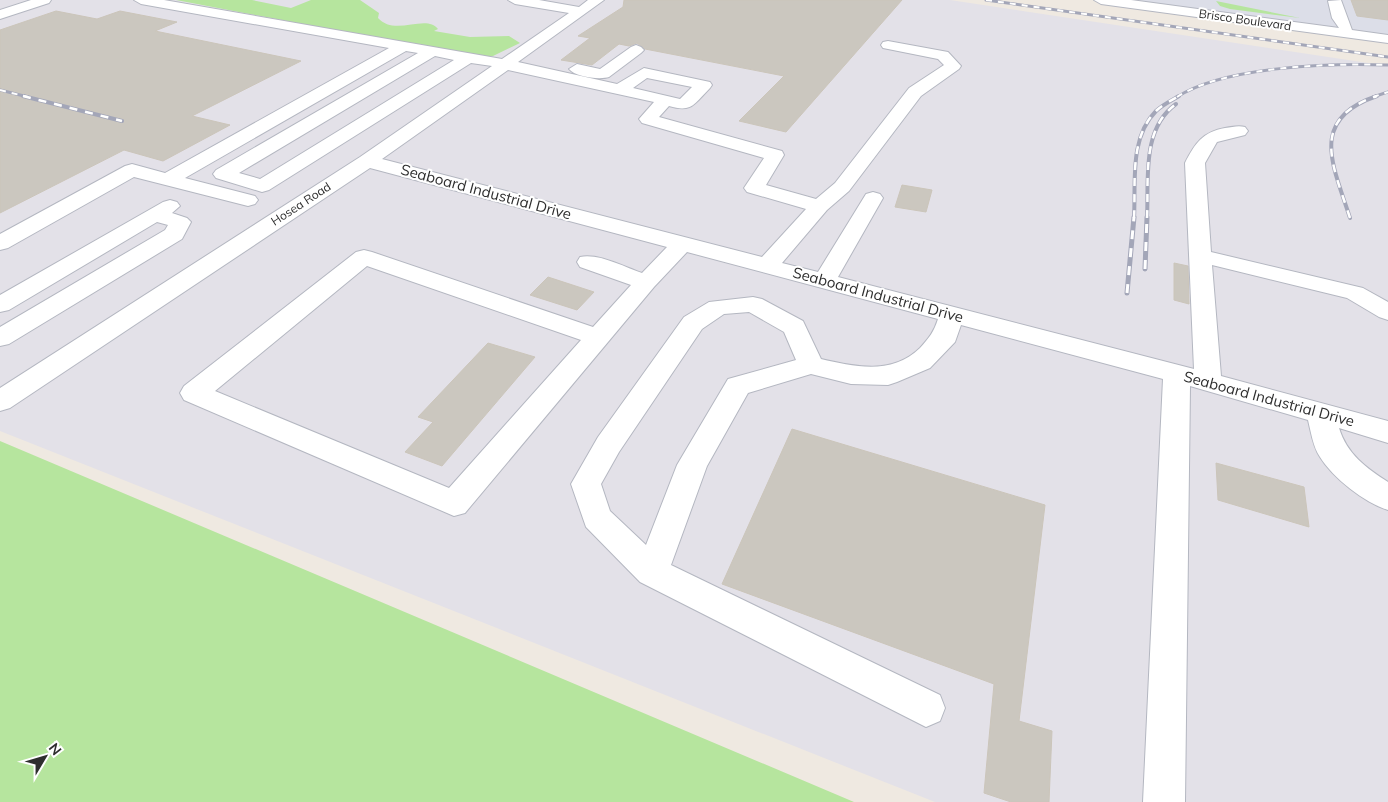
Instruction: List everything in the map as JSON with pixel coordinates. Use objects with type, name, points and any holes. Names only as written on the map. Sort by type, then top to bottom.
[{"type":"street","points":[[0,15],[44,0]]},
{"type":"street","points":[[141,0],[468,58],[549,69],[603,74],[636,50]]},
{"type":"street","points":[[515,0],[589,3]]},
{"type":"street","name":"Brisco Boulevard","points":[[1101,0],[1388,39]]},
{"type":"street","points":[[1137,0],[1206,5],[1342,23],[1388,34]]},
{"type":"street","points":[[1336,0],[1342,23]]},
{"type":"street","name":"Hosea Road","points":[[0,401],[367,161],[589,3]]},
{"type":"street","points":[[1342,23],[1359,20]]},
{"type":"street","points":[[564,39],[535,61],[549,69],[620,90],[683,105],[704,85],[644,73],[620,90]]},
{"type":"street","points":[[767,266],[820,206],[842,186],[915,92],[952,66],[943,56],[888,45]]},
{"type":"street","points":[[168,179],[404,46]]},
{"type":"street","points":[[433,51],[224,174],[262,186],[468,58]]},
{"type":"street","points":[[665,100],[648,119],[775,155],[754,188],[820,206]]},
{"type":"street","points":[[1164,802],[1201,256],[1195,162],[1202,146],[1211,136],[1239,131]]},
{"type":"street","name":"Seaboard Industrial Drive","points":[[367,161],[1193,378],[1388,432]]},
{"type":"street","points":[[0,243],[132,170],[202,187],[289,212]]},
{"type":"street","points":[[0,305],[202,187]]},
{"type":"street","points":[[824,281],[873,198]]},
{"type":"street","points":[[0,338],[174,234],[180,222],[155,215]]},
{"type":"street","points":[[598,337],[364,257],[194,393],[454,504],[646,282],[682,244]]},
{"type":"street","points":[[1201,256],[1355,292],[1388,312]]},
{"type":"street","points":[[588,262],[646,282]]},
{"type":"street","points":[[812,365],[794,327],[753,304],[718,307],[694,323],[608,445],[586,484],[597,518],[652,572],[926,708]]},
{"type":"street","points":[[652,572],[692,465],[738,386],[812,365],[851,375],[888,376],[921,362],[946,336],[951,315]]},
{"type":"street","points":[[1320,414],[1331,451],[1361,480],[1388,498]]},
{"type":"shaded area","points":[[0,0],[950,0],[1388,66],[1388,802],[935,802],[0,431]]},
{"type":"shaded area","points":[[1123,0],[1388,0],[1388,36]]},
{"type":"green space","points":[[176,0],[252,0],[291,8],[311,0],[360,0],[379,13],[378,18],[385,23],[401,26],[426,23],[438,29],[434,31],[470,37],[509,36],[520,43],[493,56],[476,57]]},
{"type":"green space","points":[[1216,1],[1300,18],[1230,9],[1220,6]]},
{"type":"green space","points":[[0,441],[854,802],[0,802]]},
{"type":"building","points":[[624,0],[902,0],[786,132],[739,121],[784,76],[645,49],[637,43],[629,46],[619,44],[592,65],[561,60],[590,38],[578,36],[623,7]]},
{"type":"building","points":[[1351,0],[1388,0],[1388,20],[1357,16]]},
{"type":"building","points":[[56,11],[97,19],[120,11],[177,22],[155,31],[301,61],[192,116],[230,125],[163,161],[124,150],[0,213],[0,30]]},
{"type":"building","points":[[902,185],[932,190],[926,212],[895,207]]},
{"type":"building","points":[[1174,263],[1188,266],[1189,304],[1174,300]]},
{"type":"building","points":[[548,277],[594,292],[577,310],[530,295]]},
{"type":"building","points":[[488,343],[535,357],[442,466],[405,452],[433,422],[418,417]]},
{"type":"building","points":[[792,429],[1045,505],[1019,721],[1052,731],[1049,802],[1011,802],[984,793],[994,684],[722,584]]},
{"type":"building","points":[[1216,463],[1304,487],[1309,527],[1218,500]]},
{"type":"railway","points":[[986,0],[1388,57]]},
{"type":"railway","points":[[1179,96],[1222,79],[1250,73],[1309,66],[1388,65]]},
{"type":"railway","points":[[0,90],[28,97]]},
{"type":"railway","points":[[1373,97],[1388,92]]},
{"type":"railway","points":[[23,96],[122,121]]},
{"type":"railway","points":[[1134,218],[1136,162],[1141,134],[1147,122],[1156,111],[1179,96]]},
{"type":"railway","points":[[1350,218],[1333,162],[1331,146],[1334,131],[1341,117],[1355,106],[1377,96]]},
{"type":"railway","points":[[1147,218],[1149,156],[1152,141],[1157,127],[1176,104]]},
{"type":"railway","points":[[1127,293],[1134,217]]},
{"type":"railway","points":[[1145,269],[1147,217]]}]
